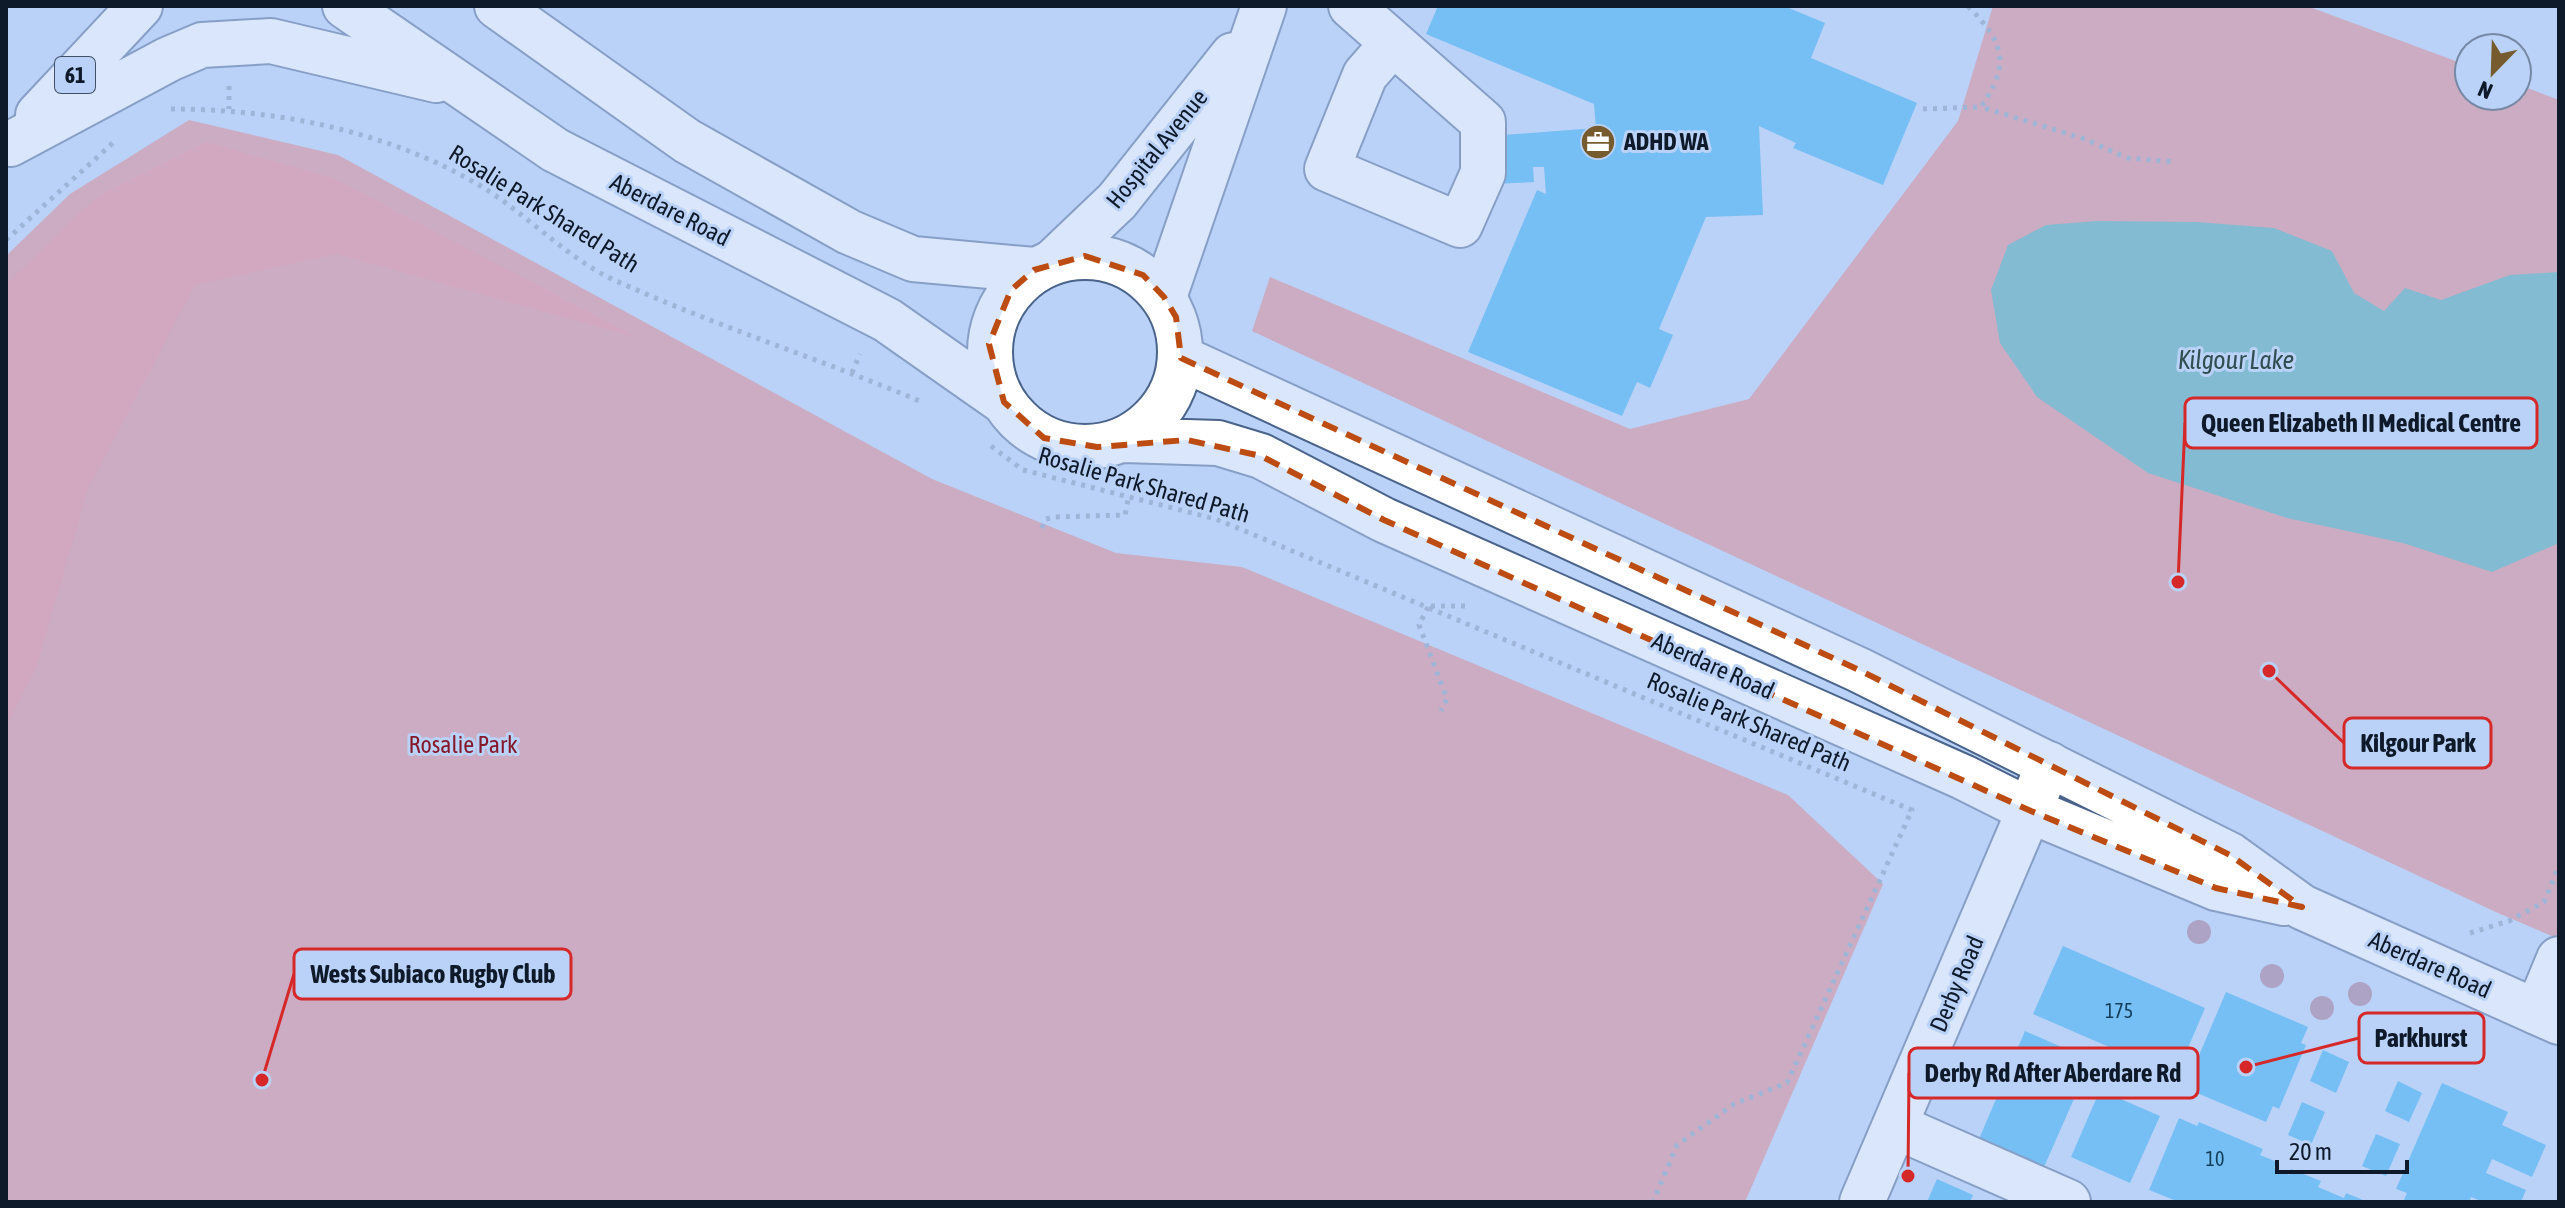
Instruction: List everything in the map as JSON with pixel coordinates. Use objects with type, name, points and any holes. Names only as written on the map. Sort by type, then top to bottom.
[{"type":"main road","name":"61","points":[[8,146],[140,6]]},
{"type":"main road","name":"Aberdare Road","points":[[345,6],[567,157],[887,320],[1004,402]]},
{"type":"main road","points":[[497,6],[687,141],[849,232],[913,259],[1044,265],[1085,256],[1115,261],[1143,275],[1164,297],[1176,317],[1181,358],[1176,384],[1164,407],[1146,426],[1124,440],[1097,447],[1070,446],[1044,438],[1021,423],[1004,402],[992,374],[989,344],[996,316],[1011,290],[1044,265]]},
{"type":"main road","name":"Hospital Avenue","points":[[1044,265],[1117,201],[1258,18]]},
{"type":"main road","name":"Hospital Avenue","points":[[1164,297],[1258,18]]},
{"type":"main road","points":[[8,146],[169,59],[202,45],[271,41],[454,83]]},
{"type":"main road","name":"Aberdare Road","points":[[1181,358],[1859,670],[2230,855],[2302,907]]},
{"type":"main road","name":"Aberdare Road","points":[[1124,440],[1218,443],[1261,456],[1384,520],[1963,777],[2031,811],[2216,888],[2302,907],[2548,1017]]},
{"type":"main road","name":"Derby Road","points":[[1862,1202],[2049,764]]},
{"type":"main road","points":[[2548,1017],[2559,959]]},
{"type":"main road","points":[[1895,1126],[2068,1202]]},
{"type":"path","points":[[1968,6],[1989,28],[2002,56],[1998,83],[1981,107]]},
{"type":"path","points":[[1923,109],[1981,107],[2085,139],[2127,158],[2176,162]]},
{"type":"path","name":"Rosalie Park Shared Path","points":[[156,114],[171,109],[229,109],[327,126],[407,147],[480,185],[609,277],[932,406]]},
{"type":"path","points":[[6,240],[125,133]]},
{"type":"path","name":"Rosalie Park Shared Path","points":[[989,445],[1023,470],[1216,519],[1912,810],[1787,1083],[1734,1104],[1677,1145],[1653,1202]]},
{"type":"path","points":[[1042,528],[1046,519],[1054,517],[1125,515],[1129,495]]},
{"type":"path","points":[[1428,607],[1419,625],[1447,699],[1441,711]]},
{"type":"path","points":[[2469,933],[2509,921],[2544,902],[2559,866]]},
{"type":"highlighted area","points":[[1085,256],[1143,275],[1164,297],[1176,317],[1181,358],[1859,670],[2230,855],[2302,907],[2216,888],[2031,811],[1384,520],[1261,456],[1187,440],[1097,447],[1044,438],[1004,402],[989,344],[1011,290],[1034,270]]},
{"type":"green space","points":[[1993,6],[2307,6],[2453,60],[2453,112],[2533,112],[2533,90],[2559,100],[2559,939],[1252,331],[1270,277],[1630,429],[1749,399],[1958,121]]},
{"type":"green space","name":"Rosalie Park","points":[[189,120],[338,155],[932,479],[1116,553],[1242,567],[1788,795],[1883,884],[1745,1202],[6,1202],[6,256],[70,194]]},
{"type":"shaded area","points":[[206,142],[333,178],[638,338],[337,254],[195,285],[88,489],[36,668],[6,727],[6,284],[98,196]]},
{"type":"water","name":"Kilgour Lake","points":[[2097,221],[2196,222],[2274,228],[2332,251],[2354,293],[2384,311],[2405,288],[2441,300],[2510,275],[2559,272],[2559,543],[2492,572],[2403,543],[2287,518],[2148,473],[2037,397],[2000,343],[1991,290],[2008,245],[2046,225]]},
{"type":"building","points":[[1438,6],[1784,6],[1825,23],[1811,58],[1917,103],[1883,185],[1793,148],[1796,143],[1759,126],[1763,215],[1706,217],[1659,329],[1673,335],[1650,388],[1637,382],[1622,416],[1468,352],[1537,190],[1546,194],[1544,167],[1533,167],[1534,182],[1492,184],[1490,136],[1596,128],[1594,104],[1426,34]]},
{"type":"building","points":[[2063,946],[2205,1008],[2176,1076],[2033,1014]]},
{"type":"building","points":[[2226,992],[2308,1027],[2301,1043],[2306,1045],[2279,1109],[2273,1106],[2266,1122],[2185,1088]]},
{"type":"building","points":[[2025,1031],[2091,1060],[2041,1174],[1976,1146]]},
{"type":"building","points":[[2323,1050],[2349,1062],[2336,1093],[2310,1081]]},
{"type":"building","points":[[2398,1081],[2422,1093],[2409,1122],[2385,1111]]},
{"type":"building","points":[[2442,1083],[2508,1112],[2502,1125],[2546,1145],[2532,1177],[2492,1159],[2486,1173],[2526,1190],[2521,1202],[2483,1202],[2471,1197],[2469,1202],[2403,1202],[2407,1193],[2396,1189]]},
{"type":"building","points":[[2100,1090],[2160,1116],[2130,1183],[2071,1157]]},
{"type":"building","points":[[2302,1102],[2325,1112],[2311,1145],[2288,1135]]},
{"type":"building","points":[[2179,1118],[2197,1126],[2199,1122],[2263,1149],[2260,1155],[2277,1162],[2274,1168],[2289,1175],[2291,1169],[2321,1181],[2318,1187],[2344,1198],[2346,1193],[2368,1202],[2179,1202],[2149,1190]]},
{"type":"building","points":[[2376,1134],[2400,1144],[2386,1176],[2362,1166]]},
{"type":"building","points":[[1937,1179],[1973,1195],[1970,1202],[1927,1202]]},
{"type":"place","name":"ADHD WA","points":[[1598,142]]},
{"type":"place","name":"Queen Elizabeth II Medical Centre","points":[[2178,582]]},
{"type":"place","name":"Kilgour Park","points":[[2269,671]]},
{"type":"place","name":"Parkhurst","points":[[2246,1067]]},
{"type":"place","name":"Wests Subiaco Rugby Club","points":[[262,1080]]},
{"type":"place","name":"Derby Rd After Aberdare Rd","points":[[1908,1176]]}]
